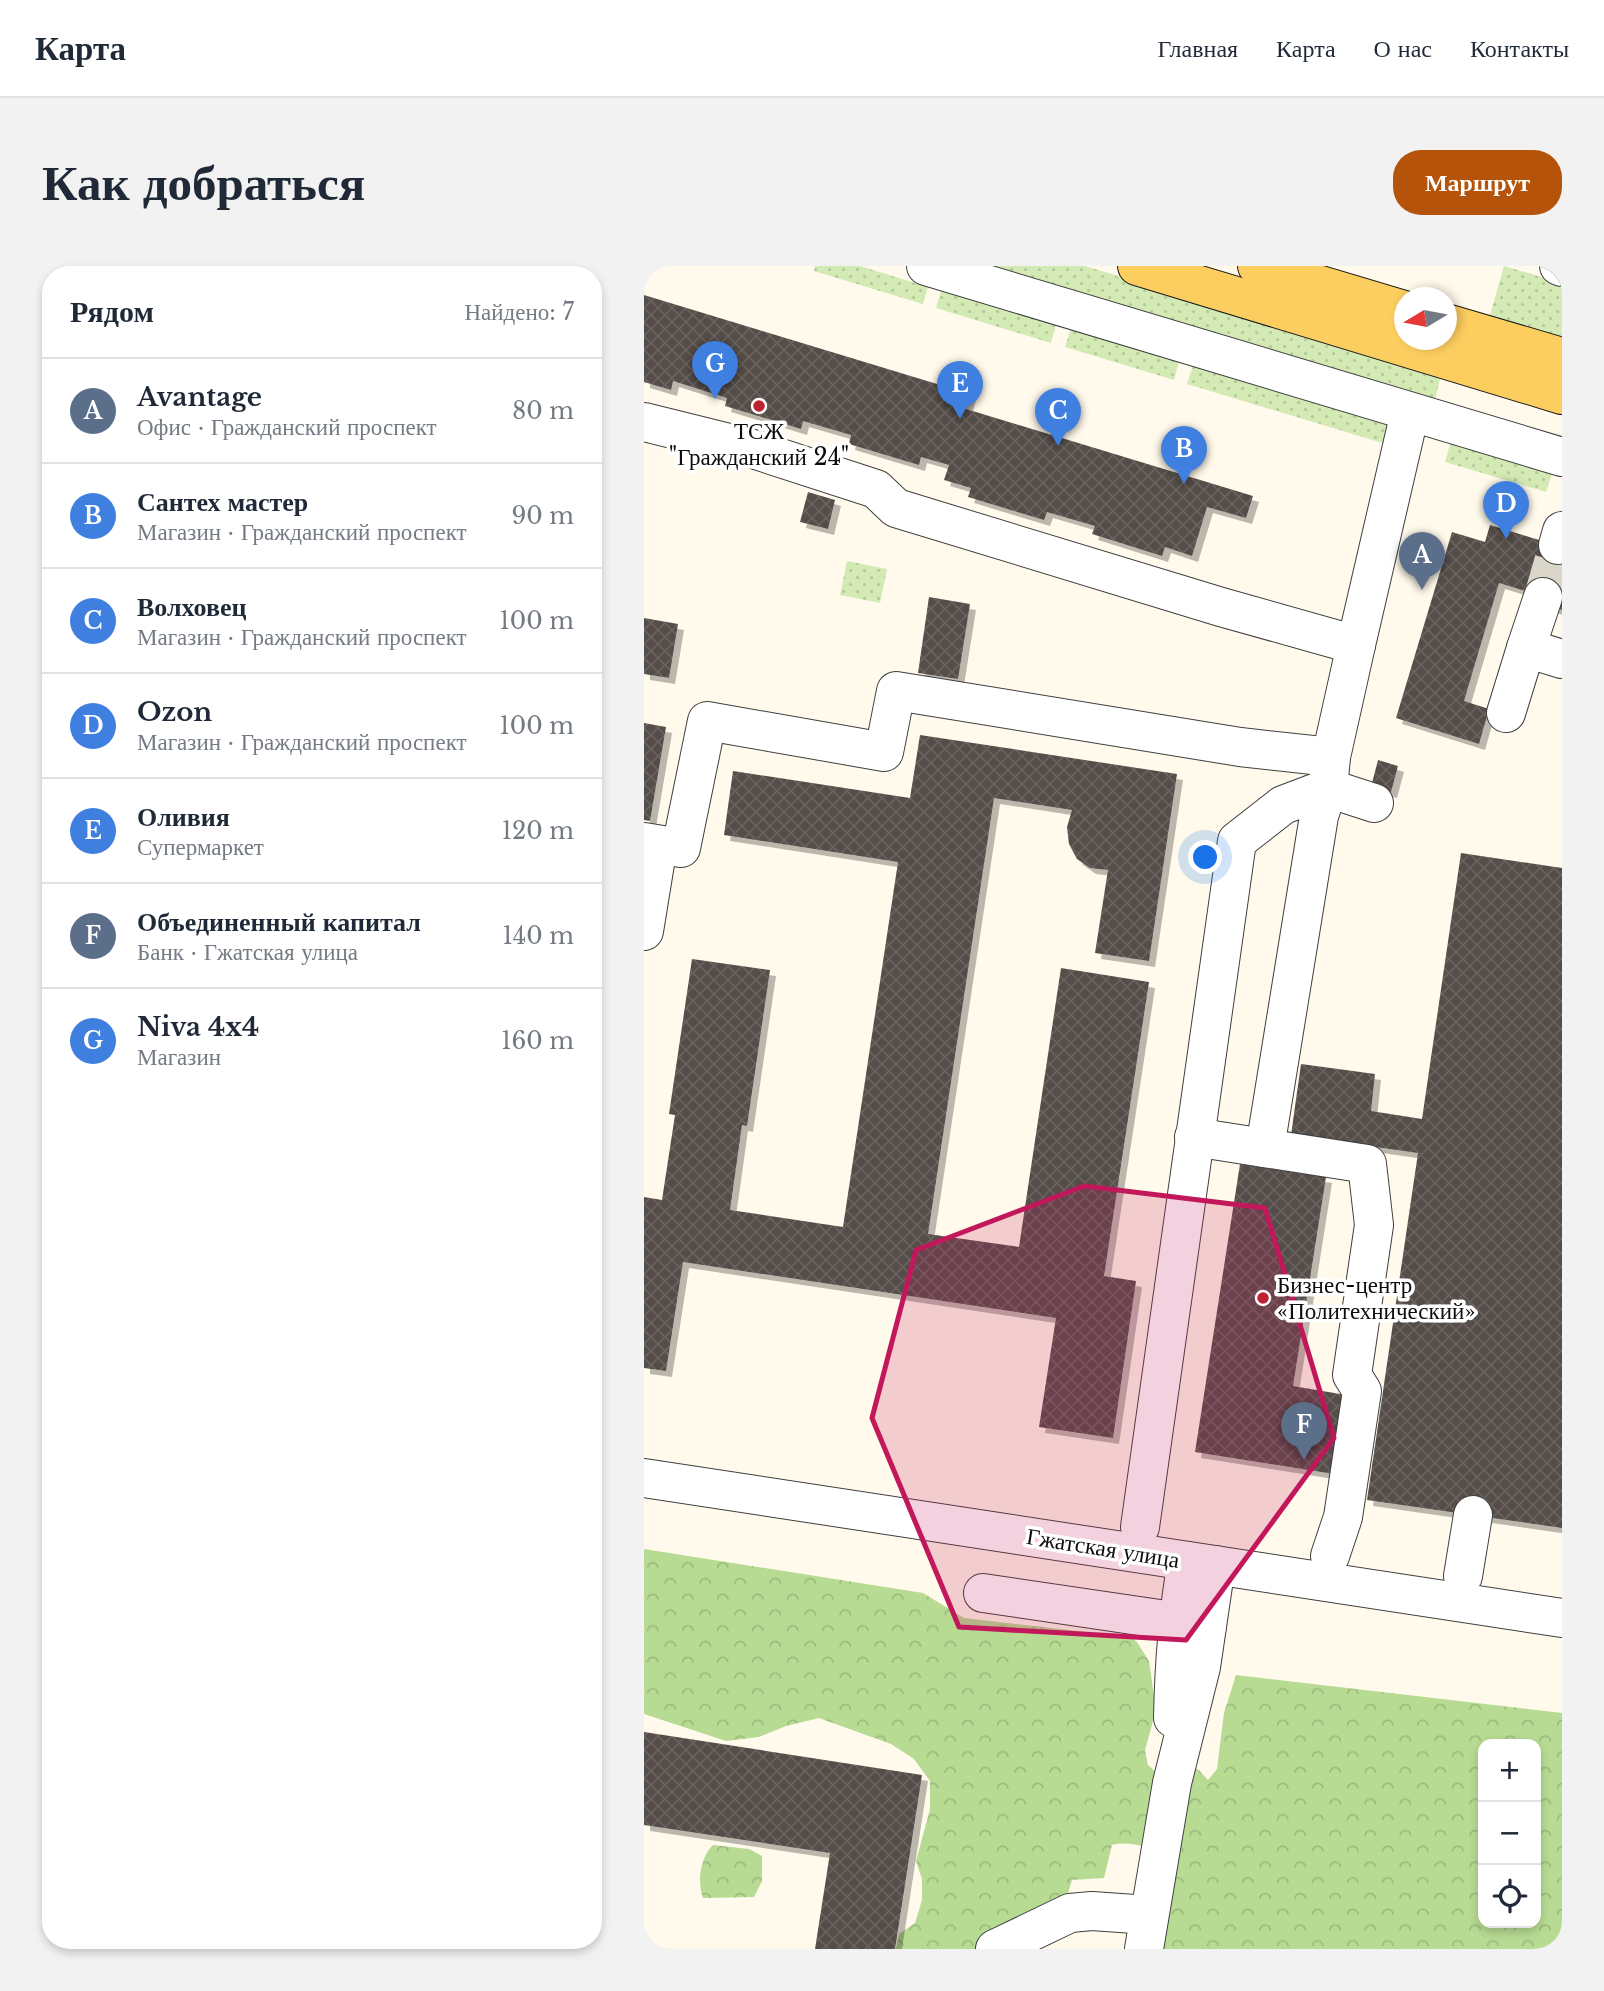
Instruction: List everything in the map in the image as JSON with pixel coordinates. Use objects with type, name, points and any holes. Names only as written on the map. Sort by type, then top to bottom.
[{"type":"main road","points":[[1137,266],[1562,395]]},
{"type":"main road","points":[[1257,266],[1394,307]]},
{"type":"main road","points":[[1457,326],[1562,357]]},
{"type":"street","points":[[926,266],[1562,457]]},
{"type":"street","points":[[1265,1147],[1319,816],[1410,412]]},
{"type":"street","points":[[644,422],[753,449],[876,489],[896,508],[1220,607],[1356,645]]},
{"type":"street","points":[[1506,713],[1543,597]]},
{"type":"street","points":[[1526,648],[1562,659]]},
{"type":"street","points":[[644,931],[651,844],[681,849],[707,721],[884,752],[897,691],[1240,747],[1329,772],[1374,803]]},
{"type":"street","points":[[1140,1527],[1237,841],[1329,772]]},
{"type":"street","points":[[1194,1138],[1367,1164],[1374,1225],[1352,1375],[1362,1391],[1343,1517],[1331,1556]]},
{"type":"street","name":"Гжатская улица","points":[[644,1451],[1562,1592]]},
{"type":"street","name":"Гжатская улица","points":[[644,1478],[1562,1619]]},
{"type":"street","points":[[1463,1576],[1473,1515]]},
{"type":"street","points":[[995,1949],[1070,1913],[1092,1911],[1147,1932],[1172,1783],[1201,1667],[1192,1623],[1201,1563]]},
{"type":"street","points":[[983,1593],[1192,1623]]},
{"type":"highlighted area","points":[[1084,1186],[1265,1208],[1334,1438],[1186,1640],[959,1627],[872,1418],[916,1250]]},
{"type":"green space","points":[[815,266],[860,266],[928,287],[923,304],[814,271]]},
{"type":"green space","points":[[986,266],[1085,266],[1441,374],[1435,401]]},
{"type":"green space","points":[[1504,266],[1562,283],[1562,341],[1489,319]]},
{"type":"green space","points":[[941,291],[1056,325],[1051,343],[936,308]]},
{"type":"green space","points":[[1071,329],[1179,362],[1174,380],[1065,347]]},
{"type":"green space","points":[[1193,366],[1391,426],[1386,444],[1187,384]]},
{"type":"green space","points":[[1450,444],[1552,474],[1546,492],[1445,462]]},
{"type":"green space","points":[[847,561],[887,569],[880,603],[840,595]]},
{"type":"green space","points":[[644,1549],[923,1593],[964,1618],[1105,1634],[1127,1634],[1137,1642],[1149,1661],[1156,1710],[1145,1750],[1148,1765],[1159,1775],[1186,1764],[1199,1770],[1208,1780],[1217,1769],[1224,1713],[1236,1675],[1562,1713],[1562,1949],[1158,1949],[1166,1853],[1126,1843],[1112,1845],[1104,1878],[1072,1880],[1065,1903],[1002,1931],[975,1949],[896,1949],[899,1934],[915,1923],[922,1900],[922,1879],[916,1861],[930,1809],[930,1781],[914,1759],[891,1744],[819,1718],[786,1726],[759,1737],[726,1741],[644,1714]]},
{"type":"green space","points":[[713,1845],[749,1849],[762,1856],[762,1881],[754,1897],[703,1898],[701,1870],[705,1856]]},
{"type":"building","points":[[644,295],[970,394],[966,409],[1253,496],[1246,518],[1207,507],[1192,556],[1165,547],[1162,556],[1092,534],[1095,526],[1047,512],[1044,520],[968,497],[971,488],[944,480],[949,465],[921,457],[919,465],[849,444],[851,435],[803,421],[801,429],[725,406],[727,398],[673,381],[671,390],[644,382]]},
{"type":"building","points":[[808,492],[835,500],[828,529],[800,522]]},
{"type":"building","points":[[1490,525],[1562,547],[1562,610],[1550,607],[1552,599],[1499,583],[1464,701],[1489,709],[1479,744],[1396,718],[1452,532],[1485,542]]},
{"type":"building","points":[[929,597],[970,604],[958,679],[918,673]]},
{"type":"building","points":[[644,618],[678,624],[669,678],[644,674]]},
{"type":"building","points":[[644,723],[666,727],[650,821],[644,820]]},
{"type":"building","points":[[920,735],[1177,774],[1149,961],[1095,953],[1108,870],[1090,868],[1077,859],[1069,844],[1067,827],[1072,810],[994,798],[928,1234],[1019,1247],[1061,968],[1149,982],[1104,1276],[1136,1281],[1113,1438],[1039,1427],[1056,1318],[683,1262],[666,1371],[644,1368],[644,1197],[662,1200],[675,1115],[669,1114],[692,959],[770,970],[747,1126],[742,1125],[730,1210],[843,1227],[898,862],[724,835],[733,771],[910,798]]},
{"type":"building","points":[[1378,760],[1398,766],[1391,792],[1371,787]]},
{"type":"building","points":[[1461,853],[1562,868],[1562,1528],[1367,1500],[1418,1153],[1291,1135],[1301,1064],[1375,1074],[1371,1111],[1422,1119]]},
{"type":"building","name":"Бизнес-центр «Политехнический»","points":[[1240,1164],[1326,1177],[1293,1386],[1346,1395],[1334,1474],[1195,1452]]},
{"type":"building","points":[[644,1732],[922,1775],[895,1949],[815,1949],[830,1853],[644,1825]]},
{"type":"tunnel","points":[[1543,597],[1558,545]]},
{"type":"place","name":"Niva 4x4","points":[[715,399]]},
{"type":"place","name":"ТСЖ \"Гражданский 24\"","points":[[759,406]]},
{"type":"place","name":"Оливия","points":[[960,419]]},
{"type":"place","name":"Волховец","points":[[1058,446]]},
{"type":"place","name":"Сантех мастер","points":[[1184,484]]},
{"type":"place","name":"Ozon","points":[[1506,539]]},
{"type":"place","name":"Avantage","points":[[1422,590]]},
{"type":"place","name":"Бизнес-центр «Политехнический»","points":[[1263,1298]]},
{"type":"place","name":"Объединенный капитал","points":[[1304,1460]]}]
